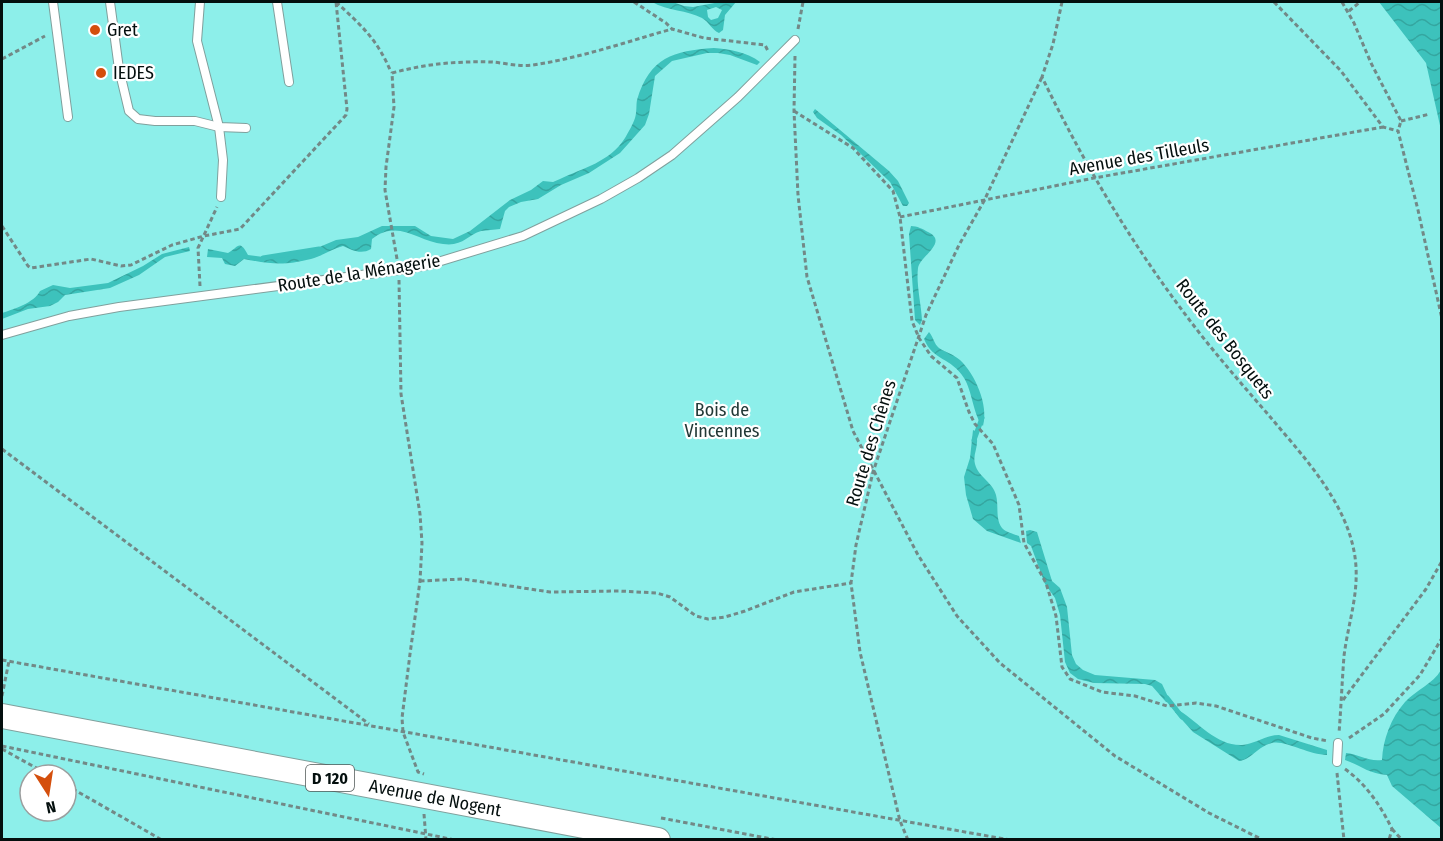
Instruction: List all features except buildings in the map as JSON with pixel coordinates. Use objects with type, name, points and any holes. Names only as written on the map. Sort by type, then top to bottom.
[{"type":"main road","name":"Avenue de Nogent","points":[[2,716],[658,840]]},
{"type":"lane","points":[[53,2],[69,117]]},
{"type":"lane","points":[[110,2],[119,69],[129,111],[138,119],[155,122],[195,121],[219,127],[246,128]]},
{"type":"lane","points":[[200,2],[197,41],[219,127],[223,160],[221,197]]},
{"type":"lane","points":[[277,2],[288,82]]},
{"type":"lane","name":"Route de la Ménagerie","points":[[2,335],[69,316],[119,307],[428,265],[523,236],[562,219],[638,178],[672,155],[710,123],[795,40]]},
{"type":"lane","points":[[1337,762],[1338,744]]},
{"type":"path","points":[[336,2],[368,31],[382,51],[391,72]]},
{"type":"path","points":[[634,2],[672,29],[704,38],[765,45],[773,61]]},
{"type":"path","points":[[802,2],[795,40],[794,111],[798,195],[807,277],[853,431],[918,555],[957,616],[1000,663],[1115,756],[1209,813],[1263,840]]},
{"type":"path","points":[[1042,77],[1053,44],[1062,2]]},
{"type":"path","points":[[1274,2],[1341,71],[1383,127],[1398,131]]},
{"type":"path","points":[[1341,2],[1349,12],[1371,63],[1401,121],[1398,131],[1442,319]]},
{"type":"path","points":[[1349,12],[1360,2]]},
{"type":"path","points":[[430,777],[418,772],[403,732],[402,718],[420,581],[422,543],[420,514],[401,394],[399,270],[385,190],[394,107],[392,74],[439,63],[490,62],[530,65],[593,51],[672,29]]},
{"type":"path","points":[[2,59],[57,31]]},
{"type":"path","name":"Route des Bosquets","points":[[1042,77],[1094,178],[1187,317],[1300,452],[1338,510],[1350,538],[1357,577],[1354,606],[1344,655],[1338,744]]},
{"type":"path","name":"Route des Chênes","points":[[908,840],[900,821],[860,652],[851,583],[856,546],[873,472],[926,315],[959,245],[984,201],[1042,77]]},
{"type":"path","points":[[794,111],[853,148],[894,190],[900,216],[912,321],[919,338],[931,356],[957,378],[975,424],[993,444],[1019,506],[1024,543],[1046,583],[1056,616],[1062,667],[1070,679],[1102,692],[1135,696],[1167,706],[1196,703],[1216,706],[1312,738],[1338,744],[1384,714],[1420,675],[1442,638]]},
{"type":"path","points":[[1401,121],[1430,114]]},
{"type":"path","name":"Avenue des Tilleuls","points":[[900,216],[1094,178],[1383,127]]},
{"type":"path","points":[[200,296],[198,248],[221,197]]},
{"type":"path","points":[[2,449],[371,725]]},
{"type":"path","points":[[1342,702],[1426,589],[1442,561]]},
{"type":"path","points":[[420,581],[463,579],[550,592],[657,593],[670,597],[696,616],[708,619],[745,611],[794,592],[851,583]]},
{"type":"path","points":[[2,660],[1010,840]]},
{"type":"path","points":[[2,696],[9,661]]},
{"type":"path","points":[[2,747],[29,763]]},
{"type":"path","name":"Avenue de Nogent","points":[[2,747],[455,840]]},
{"type":"path","points":[[1337,762],[1361,782],[1385,815],[1392,829],[1402,840]]},
{"type":"path","points":[[1337,762],[1344,840]]},
{"type":"path","points":[[78,792],[162,840]]},
{"type":"path","points":[[1389,840],[1392,829]]},
{"type":"green space","name":"Bois de Vincennes","points":[[2,2],[1441,2],[1441,839],[2,840]]},
{"type":"water","points":[[652,2],[673,2],[693,7],[720,2],[736,2],[725,15],[723,30],[719,33],[702,18]],"holes":[[[716,7],[722,10],[718,18],[711,20],[708,17],[707,10]]]},
{"type":"water","points":[[1379,2],[1441,2],[1441,130],[1426,63]]},
{"type":"water","points":[[714,48],[738,52],[760,62],[757,65],[718,53],[707,53],[672,61],[655,76],[645,125],[620,153],[589,173],[561,185],[538,199],[509,207],[505,211],[500,229],[481,231],[455,244],[434,242],[408,233],[391,231],[372,239],[371,249],[364,252],[343,246],[315,258],[293,263],[270,263],[244,259],[235,266],[225,264],[222,258],[207,257],[208,249],[228,253],[238,246],[242,247],[248,255],[271,258],[305,253],[336,240],[358,237],[382,226],[415,226],[431,236],[453,239],[470,231],[510,200],[531,190],[543,181],[553,182],[604,159],[625,138],[635,118],[637,100],[642,86],[656,65],[675,54]]},
{"type":"water","points":[[815,109],[889,171],[898,181],[909,203],[907,206],[903,206],[890,182],[841,135],[817,118],[813,112]]},
{"type":"water","points":[[911,226],[926,231],[936,240],[935,245],[918,268],[922,320],[920,325],[915,320],[909,234]]},
{"type":"water","points":[[189,247],[190,251],[165,257],[139,275],[110,288],[65,295],[50,306],[28,309],[2,319],[2,313],[29,302],[40,291],[53,285],[70,288],[108,283],[162,254]]},
{"type":"water","points":[[929,332],[937,346],[955,356],[971,373],[982,400],[983,426],[977,417],[964,378],[954,366],[928,346],[924,339]]},
{"type":"water","points":[[973,430],[977,436],[975,464],[994,490],[1000,524],[1005,531],[1019,536],[1021,543],[987,531],[973,519],[966,495],[964,477],[970,458]]},
{"type":"water","points":[[1026,531],[1037,532],[1052,581],[1060,588],[1067,607],[1072,655],[1076,664],[1095,675],[1155,680],[1162,684],[1171,703],[1166,702],[1152,686],[1094,683],[1078,679],[1070,673],[1065,662],[1060,615],[1055,598],[1045,584],[1031,546],[1027,543]]},
{"type":"water","points":[[1441,670],[1441,828],[1392,786],[1387,775],[1369,771],[1345,760],[1346,753],[1382,760],[1386,737],[1396,715],[1405,702],[1434,679]]},
{"type":"water","points":[[1180,711],[1224,742],[1242,745],[1279,735],[1327,750],[1327,755],[1272,743],[1239,761],[1193,732],[1175,712]]},
{"type":"waterway","points":[[263,258],[319,249]]},
{"type":"waterway","points":[[974,440],[982,418]]},
{"type":"waterway","points":[[1167,698],[1182,717]]},
{"type":"place","name":"Gret","points":[[95,30]]},
{"type":"place","name":"IEDES","points":[[101,73]]}]
